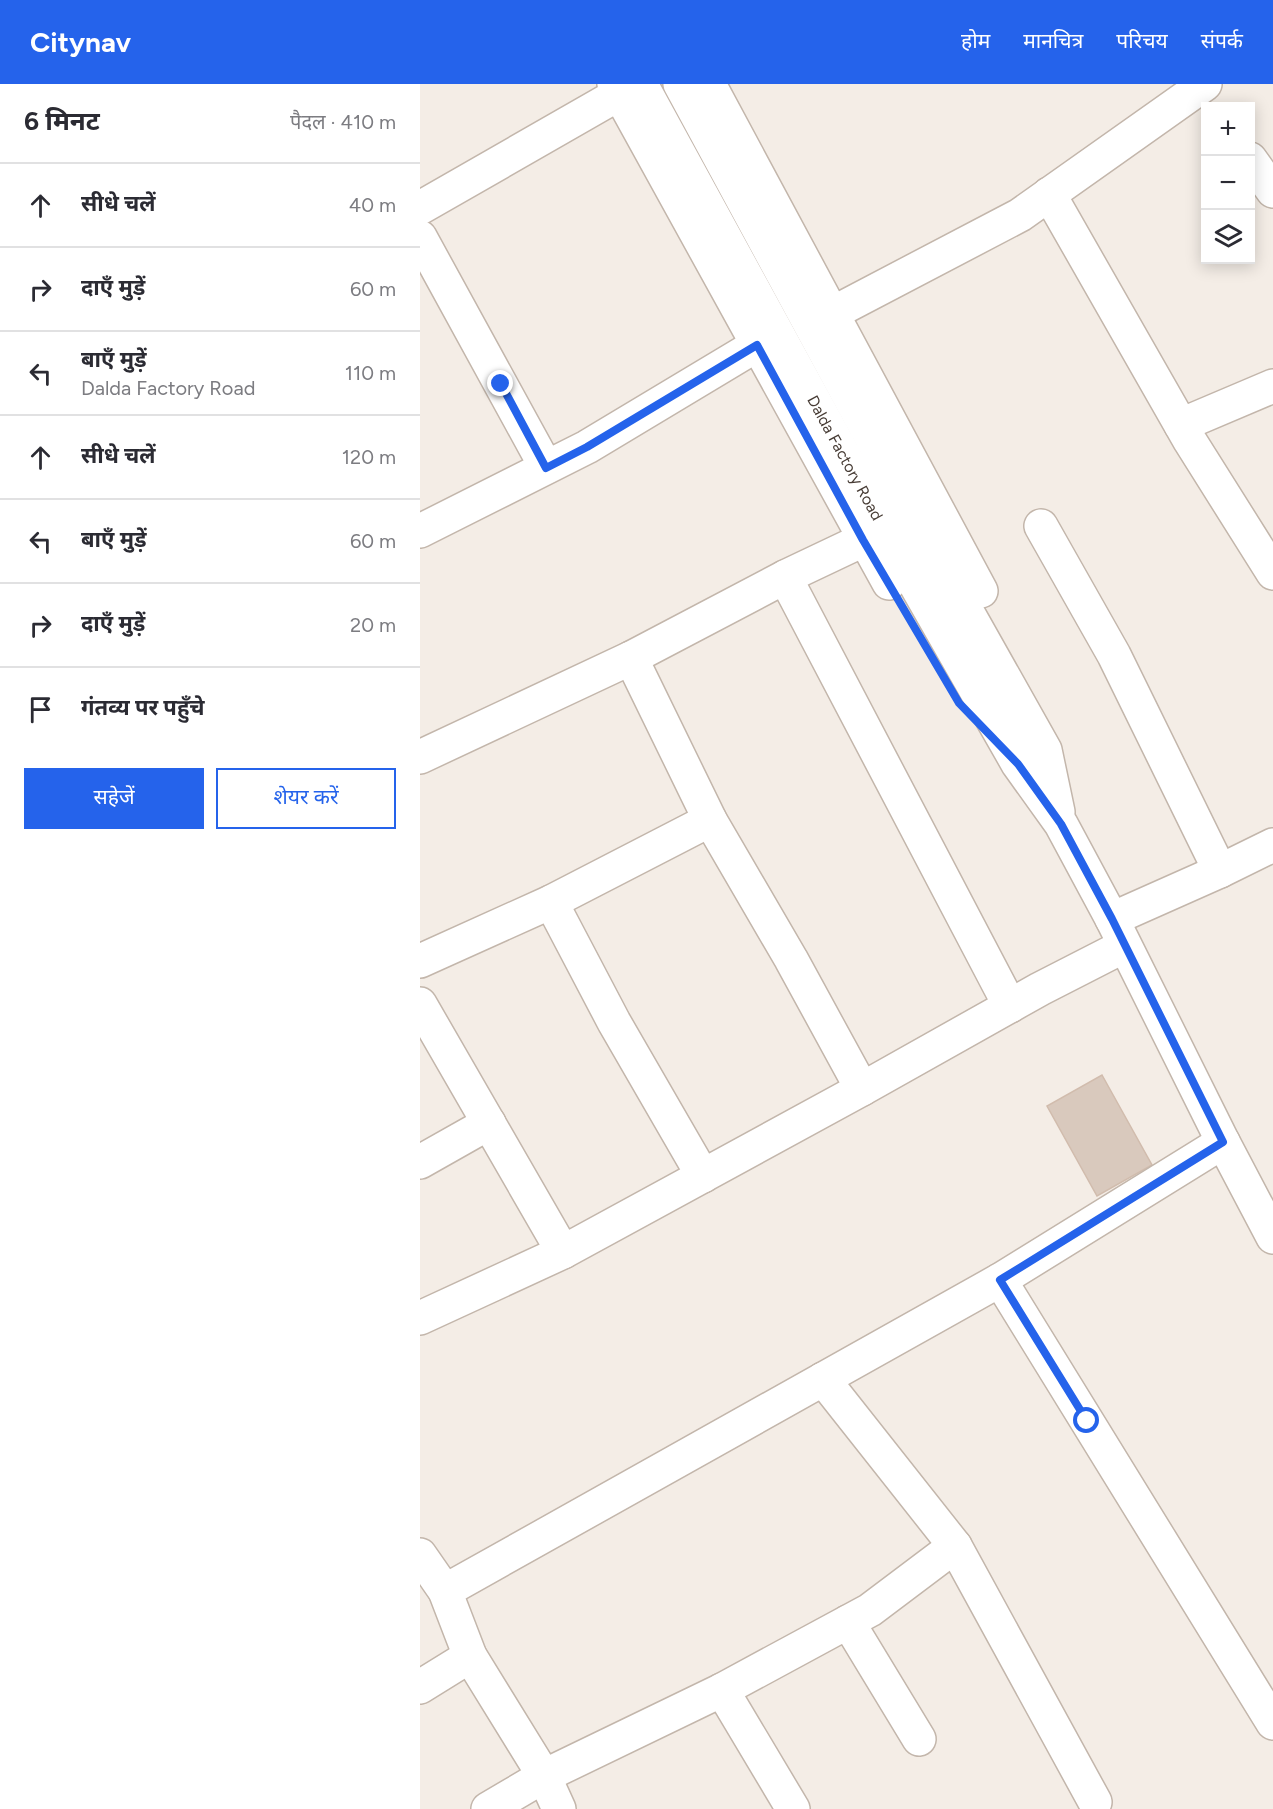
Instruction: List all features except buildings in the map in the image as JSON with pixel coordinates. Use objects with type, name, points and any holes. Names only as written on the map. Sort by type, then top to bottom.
[{"type":"street","name":"Dalda Factory Road","points":[[680,84],[924,535],[1061,824],[1273,1237]]},
{"type":"street","points":[[709,84],[1028,679],[1031,757]]},
{"type":"street","name":"Dalda Factory Road","points":[[625,87],[897,552],[1031,757]]},
{"type":"street","points":[[420,208],[625,87],[757,345],[863,540],[959,703],[1031,757]]},
{"type":"street","points":[[832,313],[1020,214],[1206,93]]},
{"type":"street","points":[[1255,165],[1273,191]]},
{"type":"street","points":[[1049,194],[1181,425],[1273,573]]},
{"type":"street","points":[[420,237],[546,468]]},
{"type":"street","points":[[420,531],[587,447],[757,345]]},
{"type":"street","points":[[1181,425],[1273,386]]},
{"type":"street","points":[[1041,526],[1114,656],[1220,871]]},
{"type":"street","points":[[420,757],[631,658],[785,577],[863,540]]},
{"type":"street","points":[[785,577],[1010,1006]]},
{"type":"street","points":[[631,658],[710,820],[791,958],[862,1089]]},
{"type":"street","points":[[420,961],[551,902],[710,820]]},
{"type":"street","points":[[420,1318],[563,1252],[862,1089],[1010,1006],[1118,932],[1220,871],[1273,845]]},
{"type":"street","points":[[551,902],[614,1022],[703,1176]]},
{"type":"street","points":[[420,1004],[563,1252]]},
{"type":"street","points":[[420,1162],[489,1123]]},
{"type":"street","points":[[445,1591],[1000,1280],[1223,1142]]},
{"type":"street","points":[[1000,1280],[1273,1723]]},
{"type":"street","points":[[823,1379],[955,1546],[1093,1807]]},
{"type":"street","points":[[488,1809],[544,1776],[722,1690],[870,1610],[955,1546]]},
{"type":"street","points":[[420,1555],[445,1591],[470,1656],[544,1776],[559,1809]]},
{"type":"street","points":[[848,1622],[919,1739]]},
{"type":"street","points":[[420,1687],[470,1656]]},
{"type":"street","points":[[722,1690],[793,1809]]},
{"type":"route","points":[[501,384],[546,468],[587,447],[757,345],[863,540],[959,703],[1018,764],[1061,824],[1112,919],[1223,1142],[1000,1280],[1087,1421]]}]
